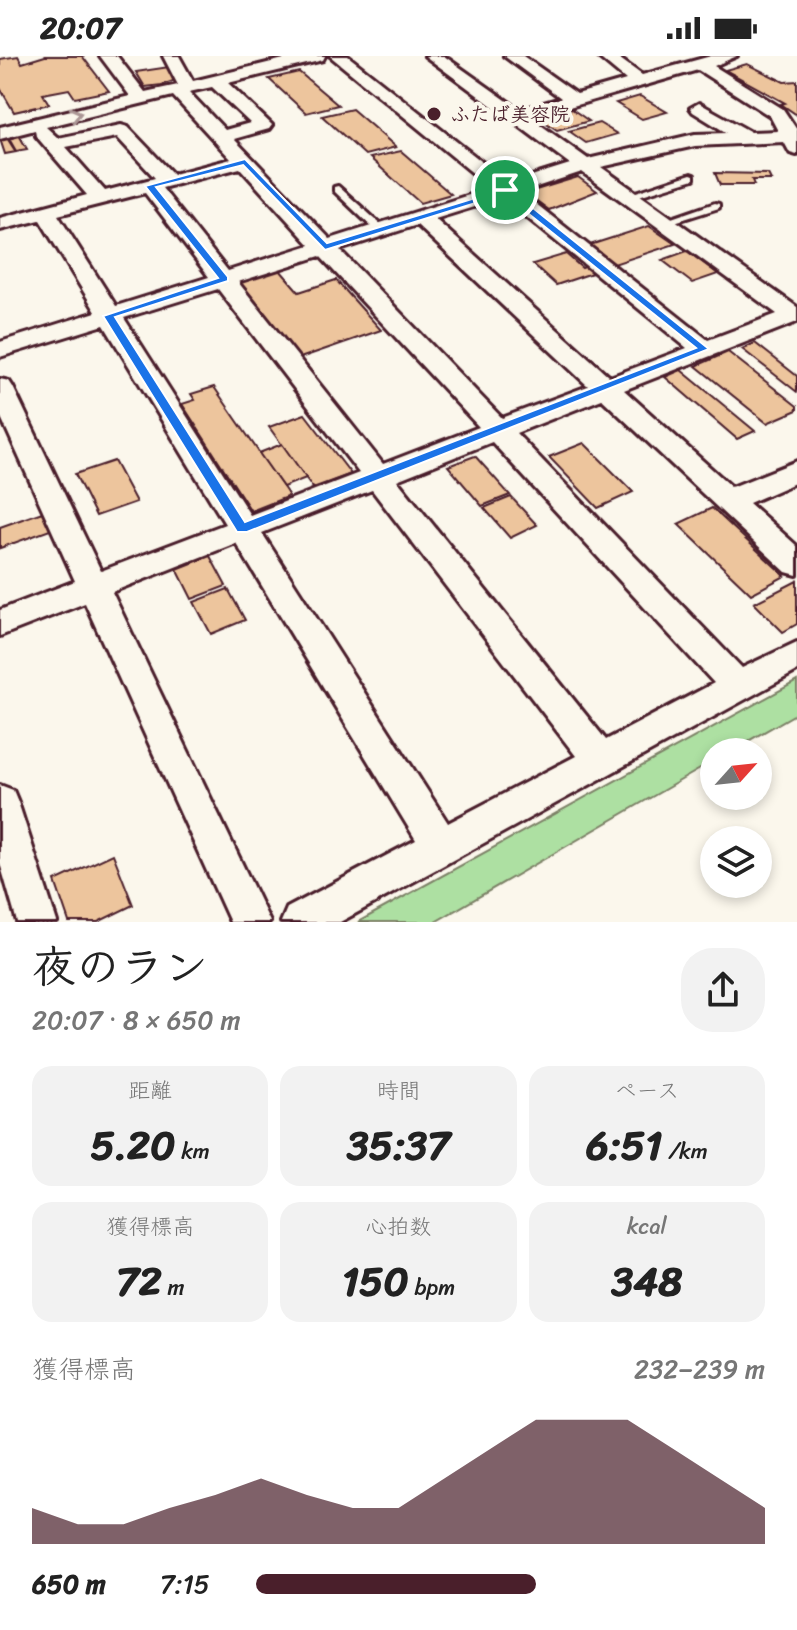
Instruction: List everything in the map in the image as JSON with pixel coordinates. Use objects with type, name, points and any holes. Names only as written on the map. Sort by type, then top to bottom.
[{"type":"street","points":[[108,56],[141,99]]},
{"type":"street","points":[[171,56],[183,89],[221,137],[738,686]]},
{"type":"street","points":[[0,133],[216,81],[280,60],[317,56]]},
{"type":"street","points":[[338,56],[704,349]]},
{"type":"street","points":[[433,56],[795,314]]},
{"type":"street","points":[[512,56],[575,100]]},
{"type":"street","points":[[605,56],[640,82]]},
{"type":"street","points":[[653,56],[674,73]]},
{"type":"street","points":[[518,116],[714,59],[777,113],[795,140]]},
{"type":"street","points":[[216,81],[263,125],[221,137]]},
{"type":"street","points":[[699,108],[746,137]]},
{"type":"street","points":[[36,124],[100,198]]},
{"type":"street","points":[[54,144],[121,131],[225,279],[375,477],[600,760]]},
{"type":"street","points":[[0,350],[586,165],[695,140],[746,137],[795,140]]},
{"type":"street","points":[[0,224],[245,161]]},
{"type":"street","points":[[46,212],[441,846]]},
{"type":"street","points":[[420,217],[797,564]]},
{"type":"street","points":[[0,623],[795,314]]},
{"type":"street","points":[[0,387],[250,922]]},
{"type":"street","points":[[729,500],[797,471]]},
{"type":"street","points":[[301,922],[797,655]]},
{"type":"street","points":[[0,802],[37,922]]},
{"type":"lane","points":[[629,196],[691,177]]},
{"type":"lane","points":[[338,189],[381,230]]},
{"type":"lane","points":[[665,222],[715,206]]},
{"type":"green space","points":[[797,681],[797,713],[753,738],[700,738],[700,769],[435,922],[358,922]]},
{"type":"building","points":[[18,56],[22,63],[45,56],[82,56],[109,91],[75,98],[69,89],[43,94],[49,104],[14,112],[0,88],[0,59]]},
{"type":"building","points":[[747,64],[784,82],[797,81],[797,115],[781,104],[785,103],[725,70]]},
{"type":"building","points":[[169,67],[176,80],[162,85],[145,87],[136,72]]},
{"type":"building","points":[[299,72],[338,105],[306,113],[269,79]]},
{"type":"building","points":[[640,96],[667,112],[642,119],[616,103]]},
{"type":"building","points":[[352,109],[396,147],[365,155],[322,116]]},
{"type":"building","points":[[572,109],[589,121],[557,130],[539,118]]},
{"type":"building","points":[[599,123],[617,134],[586,143],[569,131]]},
{"type":"building","points":[[19,135],[27,149],[16,151],[8,137]]},
{"type":"building","points":[[7,138],[16,152],[5,154],[0,139]]},
{"type":"building","points":[[401,151],[451,194],[420,203],[370,158]]},
{"type":"building","points":[[715,173],[768,174],[771,180],[752,180],[754,185],[720,185]]},
{"type":"building","points":[[578,177],[597,191],[549,210],[526,193]]},
{"type":"building","points":[[649,226],[675,244],[614,264],[590,245]]},
{"type":"building","points":[[687,251],[718,274],[692,283],[662,260]]},
{"type":"building","points":[[566,254],[582,268],[588,266],[595,272],[556,285],[533,264]]},
{"type":"building","points":[[280,270],[299,292],[336,280],[381,330],[300,358],[238,282]]},
{"type":"building","points":[[755,343],[797,376],[797,392],[742,349]]},
{"type":"building","points":[[728,352],[797,406],[797,410],[767,423],[696,366]]},
{"type":"building","points":[[681,370],[755,431],[737,439],[665,377]]},
{"type":"building","points":[[214,387],[289,496],[251,511],[182,404],[195,400],[191,394]]},
{"type":"building","points":[[305,414],[351,474],[313,488],[269,427]]},
{"type":"building","points":[[584,443],[633,492],[598,508],[549,457]]},
{"type":"building","points":[[282,444],[306,478],[283,487],[259,453]]},
{"type":"building","points":[[475,456],[510,495],[482,506],[448,466]]},
{"type":"building","points":[[114,461],[136,502],[96,516],[75,474]]},
{"type":"building","points":[[511,497],[537,525],[510,538],[484,508]]},
{"type":"building","points":[[712,508],[785,576],[751,594],[678,524]]},
{"type":"building","points":[[45,511],[53,529],[0,548],[0,527]]},
{"type":"building","points":[[210,556],[226,586],[192,599],[177,569]]},
{"type":"building","points":[[797,581],[797,624],[783,632],[754,603]]},
{"type":"building","points":[[228,589],[245,620],[211,634],[194,602]]},
{"type":"building","points":[[113,854],[133,905],[98,922],[69,922],[55,881]]},
{"type":"place","name":"ふたば美容院","points":[[434,114]]},
{"type":"route","points":[[245,161],[325,247],[505,190],[704,349],[242,529],[109,316],[225,279],[150,186],[245,161]]}]
